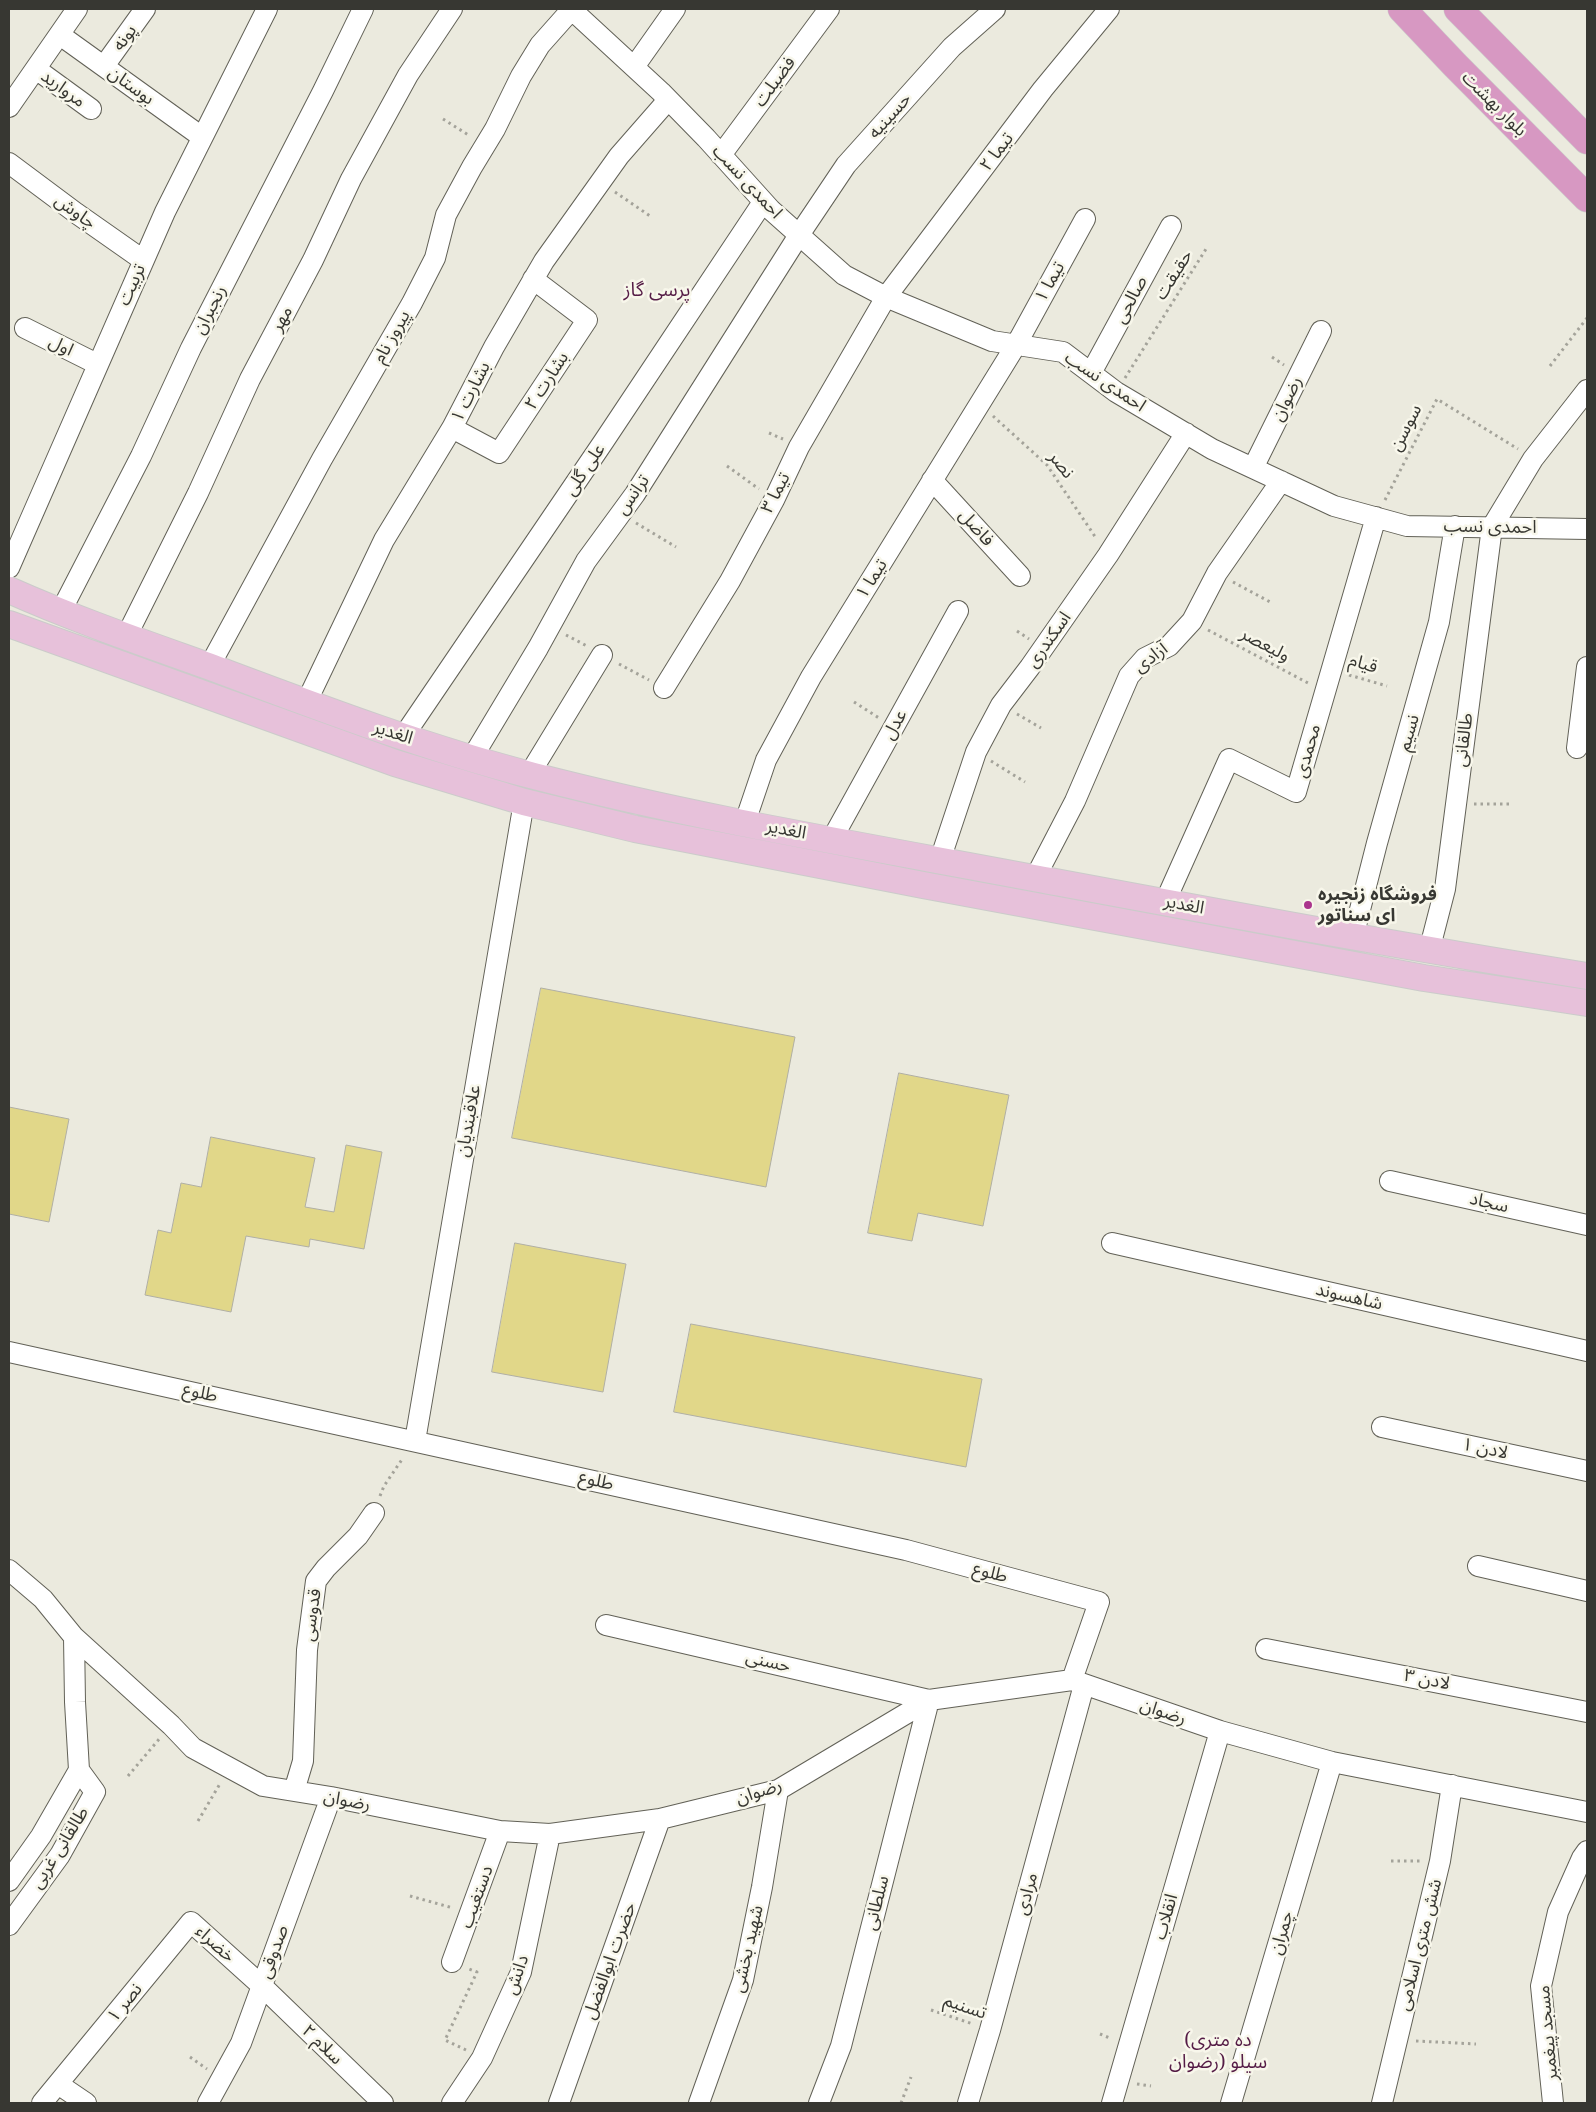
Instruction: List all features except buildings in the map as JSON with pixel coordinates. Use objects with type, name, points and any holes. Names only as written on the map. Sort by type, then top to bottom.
[{"type":"highway","name":"بلوار بهشت","points":[[1402,9],[1454,65],[1587,198]]},
{"type":"highway","points":[[1458,9],[1587,140]]},
{"type":"main road","name":"الغدیر","points":[[9,590],[60,613],[306,704],[404,737],[529,775],[641,802],[1034,878],[1429,951],[1587,976]]},
{"type":"main road","name":"الغدیر","points":[[9,624],[395,763],[524,802],[635,829],[923,885],[1424,978],[1587,1003]]},
{"type":"main road","points":[[524,802],[529,775]]},
{"type":"street","points":[[9,107],[77,9]]},
{"type":"street","name":"پونه","points":[[104,66],[145,9]]},
{"type":"street","name":"تربیت","points":[[9,568],[164,212],[267,9]]},
{"type":"street","name":"رنجبران","points":[[60,613],[141,456],[191,348],[323,92],[363,9]]},
{"type":"street","name":"مهر","points":[[126,637],[198,493],[250,379],[313,260],[351,179],[408,75],[452,9]]},
{"type":"street","name":"احمدی نسب","points":[[572,9],[668,100],[763,202],[799,236],[844,275],[886,297],[992,341],[1063,352],[1116,392],[1212,449],[1334,506],[1407,526],[1587,529]]},
{"type":"street","name":"پیروز نام","points":[[209,667],[322,459],[412,303],[434,258],[446,215],[495,129],[521,76],[540,44],[572,9]]},
{"type":"street","points":[[634,67],[675,9]]},
{"type":"street","name":"فضیلت","points":[[721,155],[829,9]]},
{"type":"street","name":"تیما ۲","points":[[886,297],[1043,89],[1109,9]]},
{"type":"street","name":"حسینیه","points":[[799,236],[846,165],[952,48],[991,10]]},
{"type":"street","name":"بوستان","points":[[60,35],[202,137]]},
{"type":"street","name":"مروارید","points":[[36,69],[91,109]]},
{"type":"street","name":"بشارت ۱","points":[[306,704],[384,540],[452,428],[494,346],[533,279],[600,182],[668,100]]},
{"type":"street","name":"چاوش","points":[[9,163],[143,260]]},
{"type":"street","name":"علی گلی","points":[[404,737],[763,202]]},
{"type":"street","name":"۱ تیما","points":[[1016,345],[1084,219]]},
{"type":"street","name":"صالحی","points":[[1091,373],[1171,226]]},
{"type":"street","name":"ترانس","points":[[472,758],[538,648],[586,561],[620,514],[718,365],[799,236]]},
{"type":"street","name":"بشارت ۲","points":[[452,428],[499,453],[587,320],[533,279]]},
{"type":"street","name":"تیما ۳","points":[[664,688],[730,581],[774,500],[799,447],[886,297]]},
{"type":"street","name":"اول","points":[[25,328],[97,364]]},
{"type":"street","name":"رضوان","points":[[1253,468],[1321,330]]},
{"type":"street","name":"تیما ۱","points":[[745,822],[766,760],[811,677],[1016,345]]},
{"type":"street","points":[[1492,527],[1533,459],[1587,390]]},
{"type":"street","name":"اسکندری","points":[[940,860],[976,752],[1001,705],[1030,667],[1108,555],[1186,434]]},
{"type":"street","name":"فاضل","points":[[932,480],[1020,576]]},
{"type":"street","name":"آزادی","points":[[1034,878],[1075,801],[1129,676],[1145,658],[1169,646],[1192,621],[1217,573],[1281,481]]},
{"type":"street","name":"محمدی","points":[[1165,902],[1228,760],[1296,792],[1376,518]]},
{"type":"street","name":"نسیم","points":[[1353,937],[1377,843],[1439,622],[1455,526]]},
{"type":"street","name":"طالقانی","points":[[1429,951],[1445,889],[1492,527]]},
{"type":"street","name":"عدل","points":[[832,839],[958,611]]},
{"type":"street","points":[[529,775],[602,655]]},
{"type":"street","points":[[1577,748],[1587,667]]},
{"type":"street","name":"علاقبندیان","points":[[415,1440],[524,802]]},
{"type":"street","name":"سجاد","points":[[1390,1181],[1587,1225]]},
{"type":"street","name":"شاهسوند","points":[[1112,1243],[1587,1351]]},
{"type":"street","name":"طلوع","points":[[9,1352],[415,1440],[906,1550],[1099,1602],[1078,1682]]},
{"type":"street","name":"لادن ۱","points":[[1382,1428],[1587,1470]]},
{"type":"street","name":"قدوسی","points":[[294,1791],[303,1762],[307,1650],[316,1581],[326,1568],[358,1536],[374,1513]]},
{"type":"street","points":[[1478,1566],[1587,1591]]},
{"type":"street","name":"رضوان","points":[[9,1570],[43,1599],[74,1637],[172,1725],[192,1748],[229,1768],[263,1786],[331,1797],[500,1831],[550,1834],[660,1819],[778,1790],[929,1700],[1078,1682],[1220,1731],[1332,1762],[1587,1812]]},
{"type":"street","name":"حسنی","points":[[606,1625],[929,1700]]},
{"type":"street","points":[[74,1637],[74,1702],[79,1770]]},
{"type":"street","name":"لادن ۳","points":[[1266,1649],[1587,1712]]},
{"type":"street","name":"مرادی","points":[[968,2103],[990,2030],[1078,1682]]},
{"type":"street","name":"سلطانی","points":[[819,2103],[841,2046],[929,1700]]},
{"type":"street","name":"انقلاب","points":[[1112,2103],[1220,1731]]},
{"type":"street","name":"چمران","points":[[1231,2103],[1332,1762]]},
{"type":"street","name":"طالقانی غربی","points":[[9,1881],[41,1836],[79,1770],[95,1792],[60,1855],[9,1925]]},
{"type":"street","name":"شش متری اسلامی","points":[[1382,2103],[1440,1862],[1452,1785]]},
{"type":"street","name":"شهید بخشی","points":[[700,2103],[743,1980],[762,1887],[778,1790]]},
{"type":"street","name":"صدوقی","points":[[216,2100],[241,2043],[331,1797]]},
{"type":"street","name":"حضرت ابوالفضل","points":[[559,2103],[660,1819]]},
{"type":"street","name":"دستغیب","points":[[452,1962],[500,1831]]},
{"type":"street","name":"دانش","points":[[452,2103],[482,2058],[521,1972],[550,1834]]},
{"type":"street","name":"مسجد پیغمبر","points":[[1560,2102],[1541,1986],[1558,1912],[1586,1856]]},
{"type":"street","name":"خضراء","points":[[191,1922],[262,1986]]},
{"type":"street","name":"نصر ۱","points":[[42,2103],[191,1922]]},
{"type":"street","name":"سلام ۲","points":[[262,1986],[383,2103]]},
{"type":"street","points":[[58,2084],[86,2103]]},
{"type":"path","points":[[443,119],[485,146]]},
{"type":"path","points":[[600,182],[650,216]]},
{"type":"path","name":"حقیقت","points":[[1116,392],[1206,250]]},
{"type":"path","points":[[1550,366],[1587,318]]},
{"type":"path","name":"سوسن","points":[[1376,518],[1436,399],[1533,459]]},
{"type":"path","name":"نصر","points":[[980,403],[1047,466],[1108,555]]},
{"type":"path","points":[[727,466],[774,500]]},
{"type":"path","points":[[620,514],[676,547]]},
{"type":"path","points":[[1217,573],[1272,603]]},
{"type":"path","name":"ولیعصر","points":[[1192,621],[1325,692]]},
{"type":"path","name":"قیام","points":[[1332,670],[1387,686]]},
{"type":"path","points":[[854,702],[893,728]]},
{"type":"path","points":[[1001,705],[1041,728]]},
{"type":"path","points":[[976,752],[1025,782]]},
{"type":"path","points":[[1456,804],[1511,804]]},
{"type":"path","points":[[374,1513],[384,1486],[415,1440]]},
{"type":"path","points":[[128,1776],[172,1725]]},
{"type":"path","points":[[198,1821],[229,1768]]},
{"type":"path","points":[[1391,1860],[1440,1862]]},
{"type":"path","points":[[410,1896],[471,1912]]},
{"type":"path","points":[[452,1962],[476,1972],[445,2040],[482,2058]]},
{"type":"path","name":"تسنیم","points":[[931,2010],[990,2030]]},
{"type":"path","points":[[1397,2040],[1476,2044]]},
{"type":"path","points":[[901,2103],[910,2077]]},
{"type":"place","name":"فروشگاه زنجیره ای سناتور","points":[[1308,905]]},
{"type":"district","name":"پرسی گاز","points":[[657,291]]},
{"type":"district","name":"(ده متری سیلو (رضوان","points":[[1218,2052]]}]
